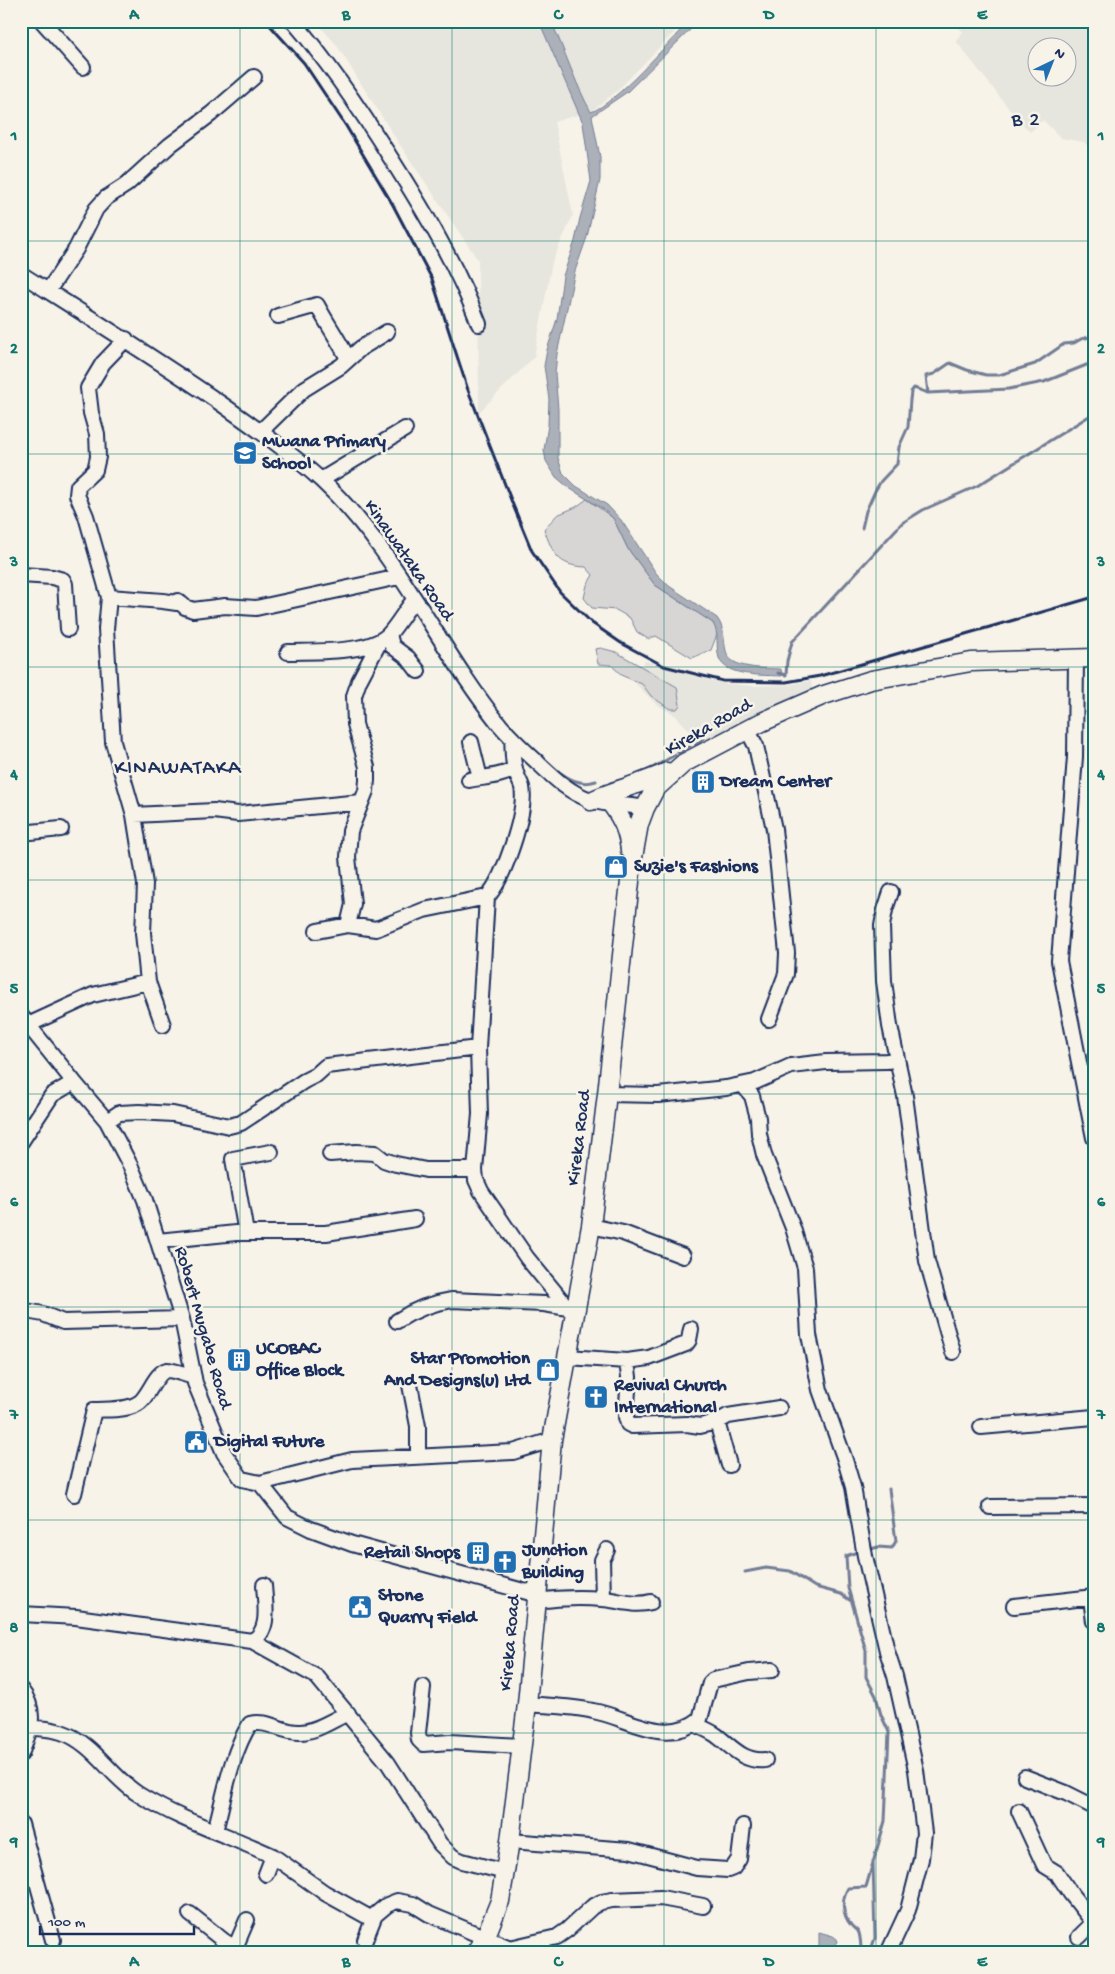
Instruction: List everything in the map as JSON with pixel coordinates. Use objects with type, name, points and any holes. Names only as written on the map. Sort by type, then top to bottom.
[{"type":"main road","name":"Kireka Road","points":[[475,1953],[485,1938],[500,1901],[510,1841],[527,1704],[552,1440],[567,1357],[572,1311],[591,1226],[608,1094],[632,863],[639,824],[645,808],[655,789],[684,763],[746,729],[824,695],[870,680],[971,662],[1085,658]]},
{"type":"main road","points":[[591,800],[659,776],[684,763]]},
{"type":"main road","points":[[612,805],[628,832],[632,863]]},
{"type":"street","points":[[42,21],[83,67]]},
{"type":"street","points":[[293,21],[365,118],[411,190],[443,245],[466,291],[479,324]]},
{"type":"street","points":[[48,291],[76,249],[96,209],[106,198],[126,185],[170,145],[212,114],[254,77]]},
{"type":"street","name":"Kinawataka Road","points":[[21,274],[126,339],[261,431],[321,480],[365,527],[469,684],[512,738],[555,779],[576,794],[612,805],[645,808]]},
{"type":"street","points":[[278,316],[317,304],[327,325],[348,359]]},
{"type":"street","points":[[261,431],[304,389],[361,348],[387,332]]},
{"type":"street","points":[[126,339],[103,363],[88,388],[90,412],[97,434],[98,457],[95,470],[78,486],[77,495],[86,516],[109,597],[106,630],[113,742],[134,815],[145,884],[143,933],[148,982],[163,1025]]},
{"type":"street","points":[[321,480],[405,429]]},
{"type":"street","points":[[21,575],[52,577],[62,580],[68,629]]},
{"type":"street","points":[[109,597],[163,601],[177,604],[178,601],[192,610],[225,606],[256,608],[399,577]]},
{"type":"street","points":[[348,925],[353,904],[348,857],[350,831],[366,791],[367,767],[355,724],[354,696],[359,682],[385,638],[414,600]]},
{"type":"street","points":[[288,652],[352,648],[385,638]]},
{"type":"street","points":[[385,638],[408,658],[418,671]]},
{"type":"street","points":[[1085,658],[1059,961],[1094,1138]]},
{"type":"street","points":[[746,729],[756,746],[774,829],[787,953],[786,974],[769,1019]]},
{"type":"street","points":[[512,738],[515,768],[522,788],[522,807],[518,825],[498,881],[487,897],[478,1048],[480,1114],[475,1170],[476,1180],[481,1191],[527,1258],[572,1311]]},
{"type":"street","points":[[471,742],[474,779],[510,772],[515,768]]},
{"type":"street","points":[[134,815],[214,811],[238,814],[361,802]]},
{"type":"street","points":[[21,833],[61,829]]},
{"type":"street","points":[[891,892],[882,926],[884,981],[896,1060],[905,1096],[927,1261],[953,1352]]},
{"type":"street","points":[[317,932],[348,925],[376,929],[424,910],[487,897]]},
{"type":"street","points":[[25,1020],[92,995],[148,982]]},
{"type":"street","name":"Robert Mugabe Road","points":[[25,1020],[107,1121],[142,1192],[182,1319],[194,1377],[210,1424],[224,1453],[242,1479],[260,1483],[287,1518],[352,1544],[536,1595],[603,1599],[629,1604],[651,1602]]},
{"type":"street","points":[[107,1121],[119,1113],[139,1112],[173,1114],[229,1126],[241,1123],[256,1115],[304,1081],[316,1075],[326,1066],[478,1048]]},
{"type":"street","points":[[608,1094],[658,1095],[743,1086],[791,1066],[826,1062],[896,1060]]},
{"type":"street","points":[[21,1142],[52,1095],[74,1082]]},
{"type":"street","points":[[743,1086],[752,1096],[764,1155],[793,1228],[805,1268],[809,1335],[820,1390],[848,1469],[864,1550],[916,1770],[924,1833],[921,1859],[908,1910],[888,1953]]},
{"type":"street","points":[[246,1232],[233,1159],[271,1152]]},
{"type":"street","points":[[330,1154],[375,1153],[384,1160],[396,1164],[426,1170],[475,1170]]},
{"type":"street","points":[[158,1241],[222,1233],[326,1233],[415,1219]]},
{"type":"street","points":[[591,1226],[623,1233],[683,1256]]},
{"type":"street","points":[[398,1321],[420,1308],[452,1300],[544,1304],[572,1311]]},
{"type":"street","points":[[21,1310],[43,1314],[58,1321],[69,1322],[182,1319]]},
{"type":"street","points":[[567,1357],[627,1360],[649,1358],[686,1344],[689,1340],[691,1329]]},
{"type":"street","points":[[627,1360],[629,1377],[626,1417],[628,1424],[638,1426],[687,1424],[700,1426],[717,1422],[728,1416],[779,1408]]},
{"type":"street","points":[[74,1494],[94,1410],[130,1407],[139,1403],[147,1395],[161,1373],[167,1370],[194,1377]]},
{"type":"street","points":[[410,1384],[418,1426],[418,1456]]},
{"type":"street","points":[[981,1427],[1094,1417]]},
{"type":"street","points":[[717,1422],[729,1464]]},
{"type":"street","points":[[260,1483],[352,1460],[513,1452],[552,1440]]},
{"type":"street","points":[[990,1507],[1094,1506]]},
{"type":"street","points":[[603,1599],[602,1560],[607,1550]]},
{"type":"street","points":[[252,1641],[263,1631],[265,1616],[264,1585]]},
{"type":"street","points":[[1014,1606],[1092,1598],[1094,1622]]},
{"type":"street","points":[[21,1614],[76,1617],[252,1641],[317,1677],[348,1712],[388,1763],[440,1844],[453,1857],[505,1872]]},
{"type":"street","points":[[527,1704],[594,1711],[660,1731],[688,1728],[700,1719],[710,1683],[713,1680],[749,1672],[772,1670]]},
{"type":"street","points":[[423,1686],[418,1733],[419,1740],[423,1744],[450,1742],[522,1746]]},
{"type":"street","points":[[21,1690],[29,1704],[31,1728],[21,1754]]},
{"type":"street","points":[[215,1831],[234,1761],[244,1733],[250,1724],[258,1722],[300,1732],[312,1730],[348,1712]]},
{"type":"street","points":[[694,1724],[716,1735],[738,1753],[755,1761],[765,1760]]},
{"type":"street","points":[[31,1728],[49,1729],[69,1735],[84,1745],[137,1793],[184,1819],[273,1856],[325,1893],[372,1919]]},
{"type":"street","points":[[1025,1777],[1066,1793],[1094,1807]]},
{"type":"street","points":[[1019,1811],[1044,1865],[1057,1873],[1093,1922],[1079,1937]]},
{"type":"street","points":[[21,1824],[53,1940]]},
{"type":"street","points":[[510,1841],[629,1850],[697,1868],[728,1870],[733,1868],[739,1859],[743,1826]]},
{"type":"street","points":[[266,1874],[273,1856]]},
{"type":"street","points":[[364,1940],[372,1919],[387,1905],[397,1901],[403,1901],[514,1950],[556,1936],[567,1930],[592,1907],[601,1902],[661,1898],[703,1906]]},
{"type":"street","points":[[190,1914],[239,1951],[247,1920]]},
{"type":"shaded area","points":[[315,21],[685,21],[617,91],[593,110],[554,122],[573,215],[552,262],[534,357],[479,412],[478,260],[398,142],[336,44]]},
{"type":"shaded area","points":[[539,21],[551,21],[591,112],[601,107],[627,85],[689,21],[699,21],[627,92],[592,116],[600,157],[600,180],[587,237],[575,271],[557,354],[555,373],[558,409],[558,458],[563,473],[576,486],[607,505],[621,520],[656,573],[669,586],[717,618],[723,630],[726,651],[734,662],[749,667],[781,669],[782,676],[746,674],[729,669],[723,664],[719,658],[713,623],[655,585],[628,549],[613,518],[556,477],[546,461],[544,450],[548,425],[549,399],[544,366],[557,319],[563,276],[575,241],[591,181],[583,123]]},
{"type":"shaded area","points":[[953,21],[1094,21],[1094,152],[1084,142],[1061,138],[1043,120],[1030,132],[1014,115],[956,41],[963,32]]},
{"type":"shaded area","points":[[587,499],[613,518],[628,549],[655,585],[713,623],[718,632],[711,650],[692,658],[656,636],[648,639],[637,632],[630,618],[616,610],[592,608],[584,598],[587,585],[593,575],[586,567],[569,564],[558,557],[550,545],[544,529],[557,515],[576,507]]},
{"type":"shaded area","points":[[601,648],[616,652],[677,687],[680,705],[677,709],[670,709],[651,696],[642,684],[623,676],[611,665],[598,664],[595,649]]},
{"type":"shaded area","points":[[645,661],[696,677],[727,684],[753,686],[787,685],[811,681],[812,690],[698,746],[688,729],[675,715],[656,704],[633,681]]},
{"type":"shaded area","points":[[819,1932],[833,1936],[838,1942],[828,1951],[819,1951]]},
{"type":"waterway","points":[[928,393],[926,376],[934,374],[950,363],[986,375],[999,375],[1035,364],[1064,344],[1074,343],[1094,336]]},
{"type":"waterway","points":[[862,528],[866,511],[875,491],[881,481],[897,464],[899,447],[908,427],[911,392],[914,388],[928,393],[1009,389],[1044,382],[1094,362]]},
{"type":"waterway","points":[[778,673],[786,675],[787,661],[792,642],[902,523],[923,510],[977,486],[1094,413]]},
{"type":"waterway","points":[[695,744],[703,739]]},
{"type":"waterway","points":[[678,753],[690,746]]},
{"type":"waterway","points":[[632,777],[675,755]]},
{"type":"waterway","points":[[549,765],[571,779],[583,783],[596,781]]},
{"type":"waterway","points":[[610,783],[624,779]]},
{"type":"waterway","points":[[868,1550],[878,1547],[892,1548],[896,1541],[889,1489]]},
{"type":"waterway","points":[[860,1551],[846,1556],[848,1588],[866,1651],[866,1677],[876,1696],[881,1715],[889,1732],[885,1821],[866,1887],[848,1888],[844,1897],[844,1912],[848,1921],[859,1933],[861,1953]]},
{"type":"waterway","points":[[745,1572],[766,1568],[790,1571],[815,1587],[841,1594],[851,1601]]},
{"type":"waterway","points":[[870,1953],[875,1938],[873,1861]]},
{"type":"railway","points":[[266,21],[304,63],[346,126],[393,205],[432,279],[468,390],[532,551],[560,592],[592,623],[621,643],[664,666],[723,681],[786,682],[820,676],[1094,597]]},
{"type":"place","name":"Mwana Primary School","points":[[245,453]]},
{"type":"place","name":"Dream Center","points":[[703,782]]},
{"type":"place","name":"Suzie's Fashions","points":[[616,867]]},
{"type":"place","name":"UCOBAC Office Block","points":[[239,1360]]},
{"type":"place","name":"Star Promotion And Designs(u) Ltd","points":[[548,1370]]},
{"type":"place","name":"Revival Church International","points":[[596,1397]]},
{"type":"place","name":"Digital Future","points":[[196,1442]]},
{"type":"place","name":"Retail Shops","points":[[478,1553]]},
{"type":"place","name":"Junction Building","points":[[505,1562]]},
{"type":"place","name":"Stone Quarry Field","points":[[360,1607]]},
{"type":"district","name":"B 2","points":[[1026,121]]},
{"type":"district","name":"KINAWATAKA","points":[[178,769]]}]
